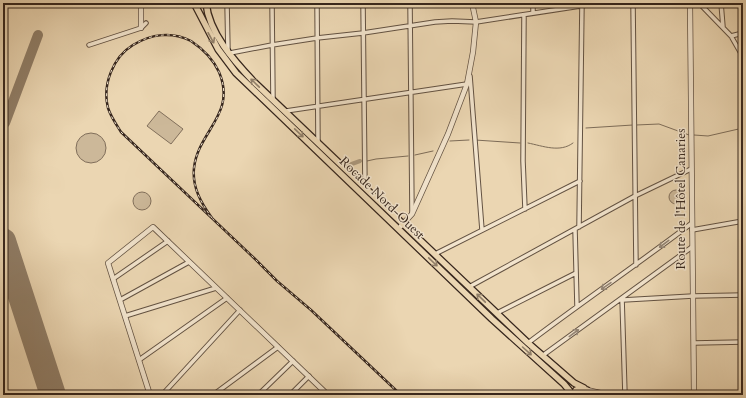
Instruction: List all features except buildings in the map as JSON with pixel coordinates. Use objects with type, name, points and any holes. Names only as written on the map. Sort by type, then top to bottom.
[{"type":"main road","name":"Rocade Nord-Ouest","points":[[194,3],[218,49],[236,73],[492,319],[564,384],[574,395]]},
{"type":"main road","name":"Rocade Nord-Ouest","points":[[206,3],[210,20],[229,52],[246,74],[528,343],[574,383],[586,391]]},
{"type":"main road","points":[[574,395],[578,389],[586,391]]},
{"type":"street","points":[[140,3],[141,28]]},
{"type":"street","points":[[227,3],[229,52],[317,38],[410,26],[452,21],[476,22],[524,15],[533,12],[600,3]]},
{"type":"street","points":[[272,3],[273,99]]},
{"type":"street","points":[[317,3],[318,142]]},
{"type":"street","points":[[363,3],[365,188]]},
{"type":"street","points":[[410,3],[412,214]]},
{"type":"street","points":[[399,229],[412,214],[445,141],[467,84],[476,22],[472,3]]},
{"type":"street","points":[[533,3],[533,12]]},
{"type":"street","points":[[633,3],[636,265]]},
{"type":"street","name":"Route de l'Hôtel Canaries","points":[[690,3],[694,395]]},
{"type":"street","points":[[699,3],[731,36],[743,57]]},
{"type":"street","points":[[721,3],[723,27]]},
{"type":"street","points":[[577,306],[576,273],[580,181],[582,5]]},
{"type":"street","points":[[524,15],[523,161],[525,209]]},
{"type":"street","points":[[89,45],[141,28],[146,23]]},
{"type":"street","points":[[731,36],[743,33]]},
{"type":"street","points":[[469,73],[482,230]]},
{"type":"street","points":[[286,111],[467,84]]},
{"type":"street","points":[[469,287],[635,196],[691,169]]},
{"type":"street","points":[[435,254],[580,181]]},
{"type":"street","points":[[692,230],[743,221]]},
{"type":"street","points":[[528,343],[577,306],[636,265],[692,222]]},
{"type":"street","points":[[150,395],[108,263],[153,227],[328,395]]},
{"type":"street","points":[[113,280],[168,241]]},
{"type":"street","points":[[542,356],[692,247]]},
{"type":"street","points":[[120,300],[189,262]]},
{"type":"street","points":[[497,314],[576,273]]},
{"type":"street","points":[[125,316],[216,288]]},
{"type":"street","points":[[622,298],[743,295]]},
{"type":"street","points":[[139,360],[227,298]]},
{"type":"street","points":[[622,298],[625,395]]},
{"type":"street","points":[[162,395],[240,310]]},
{"type":"street","points":[[694,343],[743,342]]},
{"type":"street","points":[[213,395],[278,347]]},
{"type":"street","points":[[258,395],[293,361]]},
{"type":"street","points":[[290,395],[309,376]]},
{"type":"street","points":[[586,391],[609,395]]},
{"type":"shaded area","points":[[159,111],[183,129],[171,144],[147,126]]},
{"type":"shaded area","points":[[91,133],[101,138],[106,148],[101,158],[91,163],[81,158],[76,148],[81,138]]},
{"type":"shaded area","points":[[676,190],[681,192],[683,197],[681,202],[676,204],[671,202],[669,197],[671,192]]},
{"type":"shaded area","points":[[142,192],[148,195],[151,201],[148,207],[142,210],[136,207],[133,201],[136,195]]},
{"type":"waterway","points":[[636,125],[659,124],[689,135]]},
{"type":"waterway","points":[[586,128],[633,125]]},
{"type":"waterway","points":[[694,135],[708,136],[743,128]]},
{"type":"waterway","points":[[450,141],[469,140]]},
{"type":"waterway","points":[[475,140],[520,143]]},
{"type":"waterway","points":[[528,143],[557,148],[563,148],[573,143]]},
{"type":"waterway","points":[[415,155],[433,151]]},
{"type":"waterway","points":[[367,161],[408,156]]},
{"type":"waterway","points":[[349,165],[360,161]]},
{"type":"taxiway","points":[[3,124],[5,123],[38,35]]},
{"type":"runway","points":[[3,241],[53,395]]},
{"type":"railway","points":[[212,218],[204,207],[198,194],[194,182],[194,168],[202,143],[215,122],[223,100],[223,87],[219,72],[214,63],[200,47],[191,41],[169,35],[147,38],[126,50],[115,64],[108,81],[108,108],[121,132],[277,281],[311,310],[401,395]]}]
